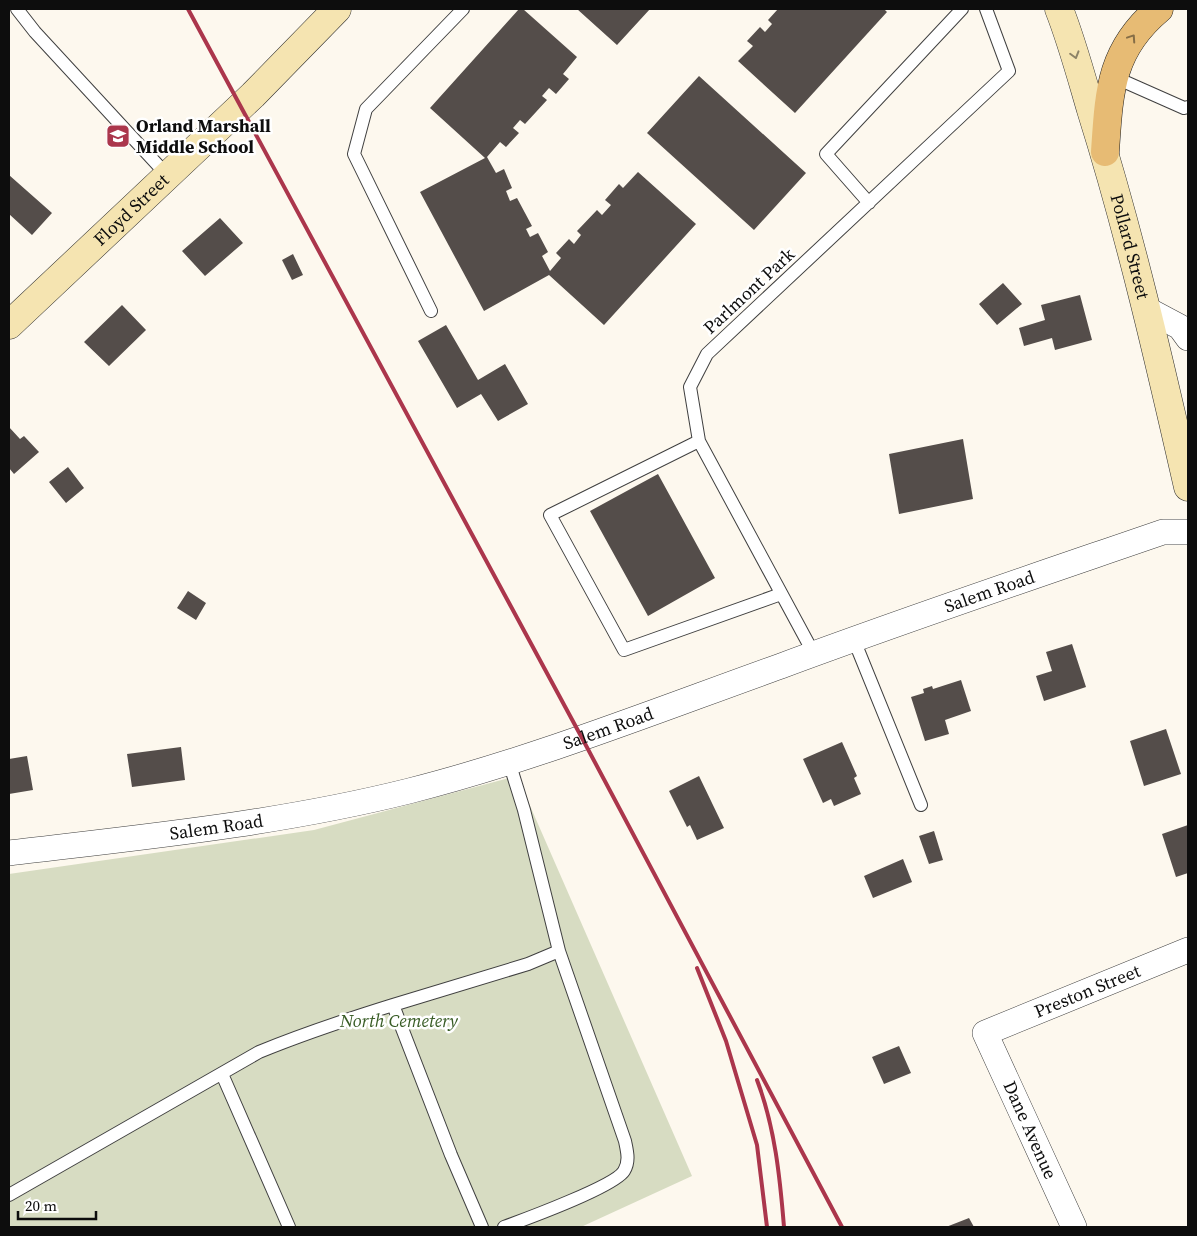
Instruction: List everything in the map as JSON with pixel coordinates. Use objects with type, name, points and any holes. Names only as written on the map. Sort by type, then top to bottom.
[{"type":"main road","name":"Floyd Street","points":[[9,325],[253,95],[337,9]]},
{"type":"main road","name":"Pollard Street","points":[[1059,9],[1071,39],[1105,152],[1148,310],[1188,487]]},
{"type":"main road","points":[[1105,152],[1108,115],[1118,61],[1143,22],[1159,9]]},
{"type":"street","points":[[1148,310],[1180,327],[1188,338]]},
{"type":"street","name":"Salem Road","points":[[9,853],[252,823],[340,807],[410,790],[509,762],[582,738],[814,654],[1163,532],[1188,532]]},
{"type":"street","name":"Preston Street","points":[[985,1033],[1188,950]]},
{"type":"street","name":"Dane Avenue","points":[[985,1033],[1074,1227]]},
{"type":"lane","points":[[17,9],[35,32],[167,175]]},
{"type":"lane","points":[[430,311],[354,154],[366,109],[463,9]]},
{"type":"lane","points":[[869,202],[826,154],[962,9]]},
{"type":"lane","name":"Parlmont Park","points":[[814,654],[699,441],[690,387],[707,354],[1009,70],[986,9]]},
{"type":"lane","points":[[1114,77],[1184,108],[1188,107]]},
{"type":"lane","points":[[699,441],[550,515],[624,650],[781,594]]},
{"type":"lane","points":[[854,640],[921,805]]},
{"type":"lane","points":[[504,1227],[611,1182],[624,1173],[628,1161],[625,1141],[558,951],[524,810],[509,762]]},
{"type":"lane","points":[[9,1195],[259,1052],[294,1038],[394,1005],[528,964],[558,951]]},
{"type":"lane","points":[[394,1005],[451,1155],[482,1227]]},
{"type":"lane","points":[[222,1074],[289,1227]]},
{"type":"green space","name":"North Cemetery","points":[[517,776],[692,1176],[581,1227],[9,1227],[9,874],[314,830]]},
{"type":"building","points":[[519,9],[523,9],[577,57],[563,74],[569,79],[556,94],[549,88],[542,96],[547,100],[525,124],[520,120],[513,128],[519,133],[506,147],[500,142],[487,157],[496,173],[504,169],[512,188],[506,191],[510,201],[517,198],[532,226],[526,229],[530,237],[538,233],[548,252],[542,256],[550,271],[561,258],[556,253],[569,239],[574,244],[581,235],[577,231],[597,210],[602,215],[611,205],[605,200],[619,184],[623,188],[638,172],[696,224],[604,325],[549,275],[484,311],[420,192],[485,158],[430,108]]},
{"type":"building","points":[[577,9],[650,9],[617,45]]},
{"type":"building","points":[[778,9],[884,9],[887,12],[795,113],[738,61],[753,46],[747,41],[760,27],[765,32],[772,24],[768,20]]},
{"type":"building","points":[[699,76],[806,173],[754,230],[647,133]]},
{"type":"building","points":[[9,175],[52,213],[32,235],[9,214]]},
{"type":"building","points":[[220,218],[243,243],[205,276],[182,251]]},
{"type":"building","points":[[293,254],[303,275],[292,280],[282,260]]},
{"type":"building","points":[[1003,283],[1022,304],[997,325],[979,304]]},
{"type":"building","points":[[1080,295],[1092,340],[1055,350],[1052,338],[1024,346],[1019,328],[1045,320],[1041,305]]},
{"type":"building","points":[[122,305],[146,330],[109,366],[84,342]]},
{"type":"building","points":[[446,325],[478,380],[505,364],[528,404],[498,421],[481,394],[457,408],[418,341]]},
{"type":"building","points":[[9,427],[20,439],[24,436],[39,452],[14,474],[9,468]]},
{"type":"building","points":[[963,439],[973,499],[899,514],[889,454]]},
{"type":"building","points":[[68,467],[84,488],[66,503],[49,482]]},
{"type":"building","points":[[658,474],[715,578],[648,616],[590,511]]},
{"type":"building","points":[[188,591],[206,603],[196,620],[177,608]]},
{"type":"building","points":[[1072,644],[1086,687],[1044,701],[1036,676],[1052,671],[1046,652]]},
{"type":"building","points":[[961,680],[971,711],[945,720],[949,734],[925,741],[911,697],[924,693],[923,689],[932,686],[933,689]]},
{"type":"building","points":[[1166,729],[1181,774],[1144,786],[1130,741]]},
{"type":"building","points":[[842,742],[857,776],[854,778],[861,794],[834,806],[831,799],[823,803],[803,759]]},
{"type":"building","points":[[181,747],[185,780],[132,787],[127,754]]},
{"type":"building","points":[[27,756],[33,790],[9,794],[9,759]]},
{"type":"building","points":[[699,776],[724,828],[697,840],[690,825],[687,827],[669,791]]},
{"type":"building","points":[[1188,825],[1188,873],[1176,877],[1162,834]]},
{"type":"building","points":[[934,831],[943,860],[929,864],[919,836]]},
{"type":"building","points":[[903,859],[912,882],[873,898],[864,876]]},
{"type":"building","points":[[899,1046],[911,1073],[884,1084],[872,1057]]},
{"type":"building","points":[[969,1218],[974,1227],[946,1227]]},
{"type":"railway","points":[[188,9],[582,738],[842,1227]]},
{"type":"railway","points":[[697,968],[726,1041],[757,1145],[767,1227]]},
{"type":"railway","points":[[757,1080],[772,1134],[784,1227]]},
{"type":"place","name":"Orland Marshall Middle School","points":[[118,136]]}]
